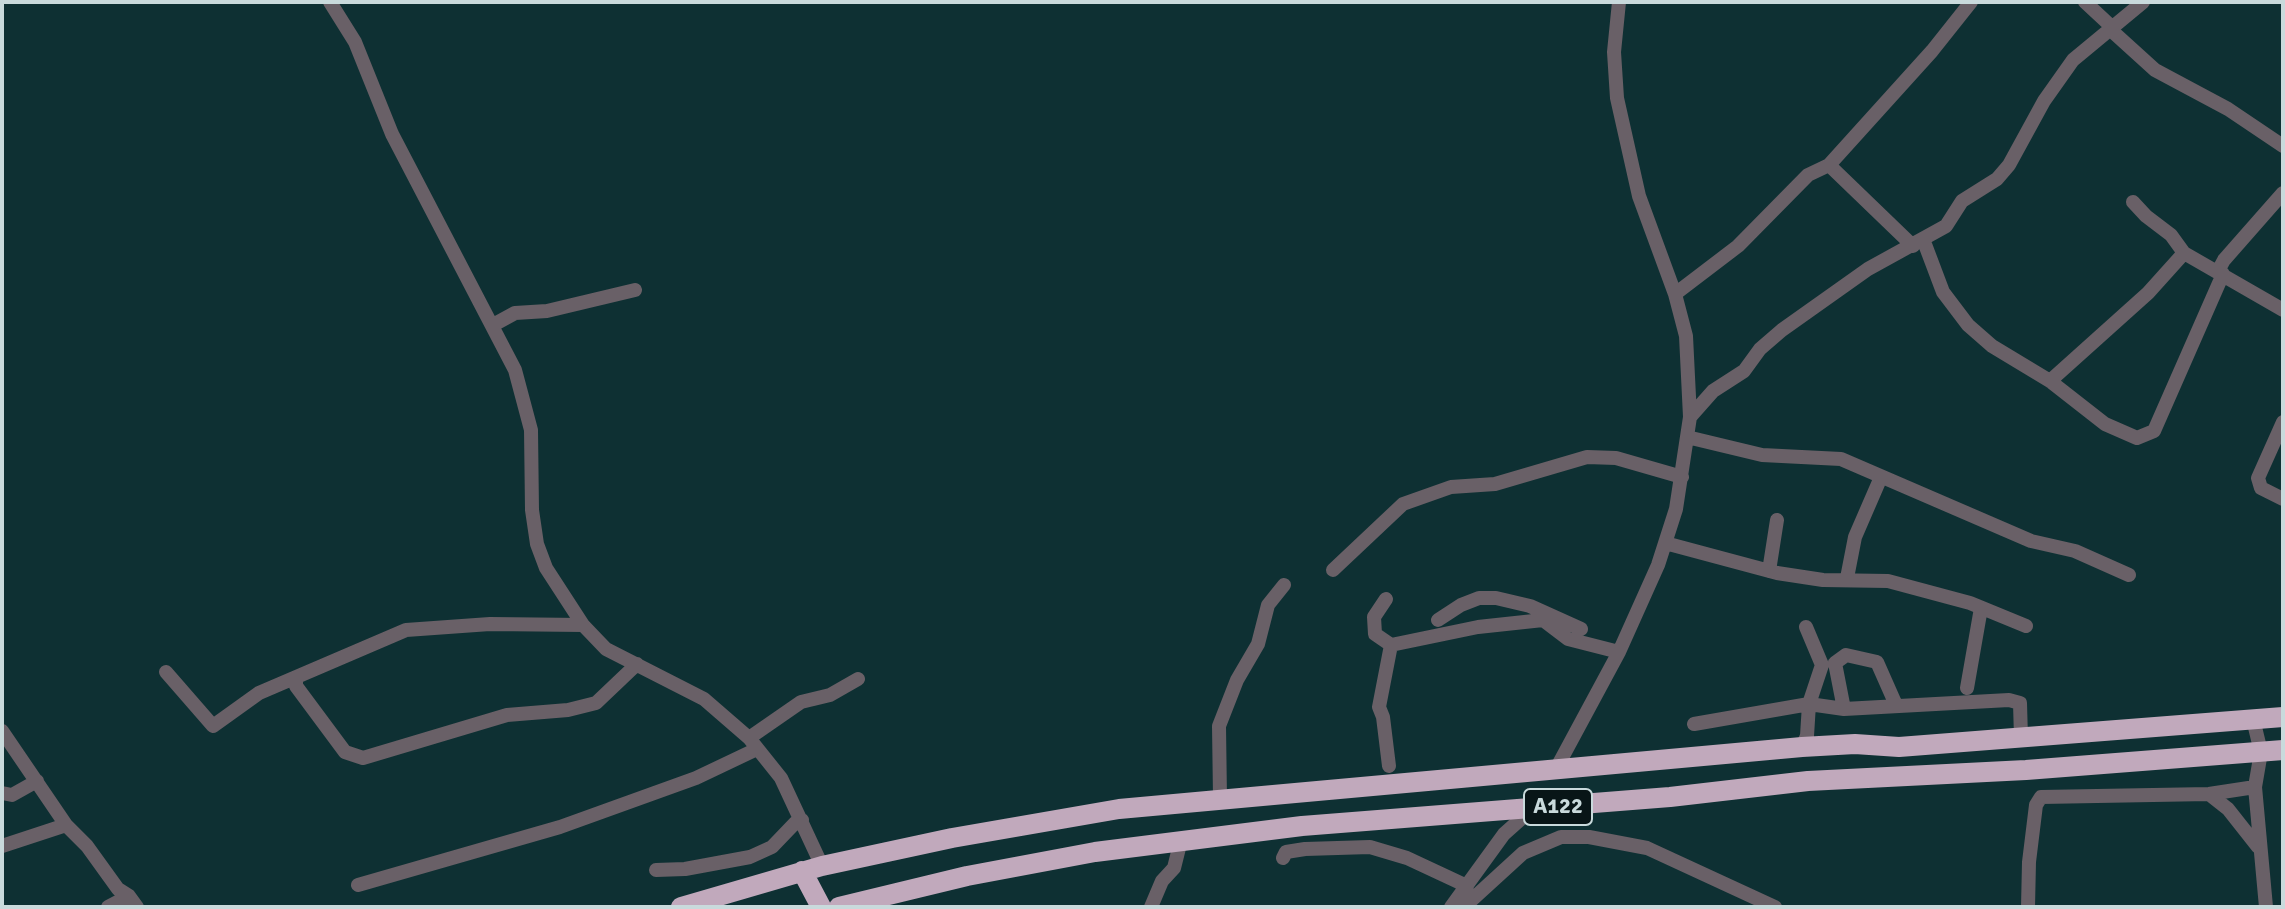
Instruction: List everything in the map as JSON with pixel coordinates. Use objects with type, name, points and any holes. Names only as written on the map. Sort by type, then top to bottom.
[{"type":"highway","name":"A122","points":[[681,907],[812,869],[1059,819],[1220,798],[1802,747],[1899,747],[2283,717]]},
{"type":"highway","points":[[2130,729],[2149,761]]},
{"type":"highway","points":[[2018,738],[2026,770]]},
{"type":"highway","points":[[1837,745],[1846,778]]},
{"type":"highway","name":"A122","points":[[839,907],[967,876],[1181,840],[1302,826],[1670,797],[1846,778],[2026,770],[2283,750]]},
{"type":"highway","points":[[1667,760],[1670,797]]},
{"type":"highway","points":[[1292,791],[1302,826]]},
{"type":"highway","points":[[812,869],[821,907]]},
{"type":"street","points":[[330,2],[355,42],[392,134],[515,370],[531,430],[532,510],[537,544],[546,568],[583,625],[618,658],[637,664],[704,699],[753,743],[777,771],[802,820],[812,869]]},
{"type":"street","points":[[1556,769],[1619,652],[1651,584],[1682,477],[1690,417],[1688,357],[1675,294],[1639,196],[1617,98],[1614,52],[1619,2]]},
{"type":"street","points":[[1675,294],[1738,246],[1808,175],[1829,165],[1932,51],[1971,2]]},
{"type":"street","points":[[2085,2],[2155,70],[2228,109],[2283,146]]},
{"type":"street","points":[[1690,417],[1713,391],[1744,371],[1760,349],[1782,330],[1868,269],[1946,226],[1962,201],[1997,179],[2009,165],[2065,70],[2082,50],[2113,30],[2143,2]]},
{"type":"street","points":[[1829,165],[1918,242],[1943,292],[1968,325],[1992,346],[2050,381],[2105,424],[2137,438],[2154,431],[2180,376],[2224,260],[2283,193]]},
{"type":"street","points":[[2133,202],[2171,235],[2184,253],[2283,310]]},
{"type":"street","points":[[2050,381],[2148,293],[2184,253]]},
{"type":"street","points":[[493,325],[504,316],[515,313],[547,311],[635,290]]},
{"type":"street","points":[[2282,431],[2265,456],[2258,481],[2261,488],[2283,499]]},
{"type":"street","points":[[1687,437],[1762,455],[1841,459],[2031,541],[2075,551],[2129,575]]},
{"type":"street","points":[[1333,570],[1403,504],[1451,487],[1495,484],[1587,457],[1616,458],[1682,477]]},
{"type":"street","points":[[1847,578],[1855,537],[1881,477]]},
{"type":"street","points":[[1769,571],[1777,520]]},
{"type":"street","points":[[1665,543],[1769,571],[1823,580],[1888,581],[1981,608],[2026,626]]},
{"type":"street","points":[[1220,798],[1219,726],[1237,680],[1258,644],[1268,605],[1284,585]]},
{"type":"street","points":[[1438,620],[1479,598],[1496,598],[1530,606],[1581,629]]},
{"type":"street","points":[[1386,599],[1374,617],[1375,634],[1391,645],[1478,627],[1543,620],[1568,639],[1619,652]]},
{"type":"street","points":[[1967,688],[1981,608]]},
{"type":"street","points":[[166,672],[213,726],[259,693],[415,628],[490,624],[583,625]]},
{"type":"street","points":[[1802,747],[1807,736],[1809,704],[1822,665],[1806,627]]},
{"type":"street","points":[[1389,766],[1379,707],[1391,645]]},
{"type":"street","points":[[1844,709],[1835,663],[1846,655],[1877,662],[1896,705]]},
{"type":"street","points":[[296,679],[296,686],[345,752],[363,758],[507,715],[568,710],[596,703],[637,664]]},
{"type":"street","points":[[358,885],[538,834],[696,778],[753,743],[801,702],[830,695],[858,679]]},
{"type":"street","points":[[1694,724],[1809,704],[1844,709],[2009,700],[2020,703],[2018,738]]},
{"type":"street","points":[[2253,719],[2261,752],[2255,787],[2258,847],[2266,907]]},
{"type":"street","points":[[2,731],[66,825],[87,846],[118,889],[133,902]]},
{"type":"street","points":[[2,793],[12,795],[37,781]]},
{"type":"street","points":[[2028,907],[2034,821],[2041,797],[2209,794],[2255,787]]},
{"type":"street","points":[[2209,794],[2228,809],[2258,847]]},
{"type":"street","points":[[1451,907],[1504,834],[1532,809]]},
{"type":"street","points":[[1504,811],[1504,834]]},
{"type":"street","points":[[656,870],[685,869],[750,857],[772,847],[802,820]]},
{"type":"street","points":[[2,846],[66,825]]},
{"type":"street","points":[[1464,907],[1538,844],[1561,837],[1581,837],[1647,848],[1775,907]]},
{"type":"street","points":[[1560,844],[1581,837]]},
{"type":"street","points":[[1151,907],[1158,887],[1174,868],[1181,840]]},
{"type":"street","points":[[1283,858],[1286,852],[1305,849],[1370,847],[1407,858],[1467,886]]},
{"type":"street","points":[[108,907],[133,902]]}]
